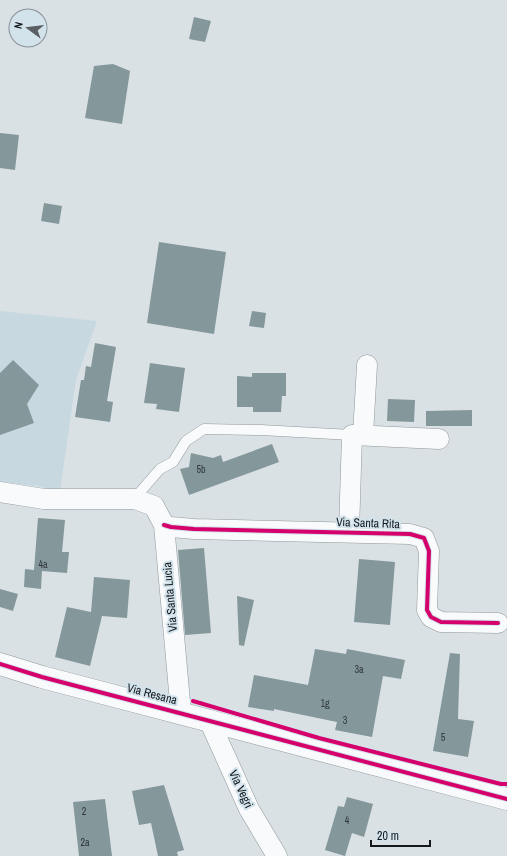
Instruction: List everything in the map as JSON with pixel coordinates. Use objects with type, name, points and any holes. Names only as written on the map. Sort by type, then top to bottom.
[{"type":"street","name":"Via Santa Rita","points":[[349,532],[358,435],[367,365]]},
{"type":"street","points":[[358,435],[439,439]]},
{"type":"street","name":"Via Santa Lucia","points":[[0,492],[44,500],[134,499],[154,506],[164,524],[181,712]]},
{"type":"street","name":"Via Santa Rita","points":[[164,524],[172,527],[194,529],[410,534],[424,538],[429,551],[427,610],[431,617],[441,622],[498,623]]},
{"type":"street","name":"Via Resana","points":[[0,664],[42,677],[181,712],[507,799]]},
{"type":"street","name":"Via Vegri","points":[[210,720],[249,809],[276,856]]},
{"type":"lane","points":[[134,499],[160,470],[173,462],[186,441],[204,429],[261,430],[358,435]]},
{"type":"shaded area","points":[[0,311],[97,321],[76,380],[60,491],[37,486],[0,482]]},
{"type":"building","points":[[194,17],[211,21],[205,42],[189,39]]},
{"type":"building","points":[[113,64],[130,71],[122,124],[85,118],[94,66]]},
{"type":"building","points":[[0,133],[19,135],[15,170],[0,168]]},
{"type":"building","points":[[44,203],[62,206],[59,224],[41,221]]},
{"type":"building","points":[[159,242],[226,252],[214,334],[147,323]]},
{"type":"building","points":[[252,311],[266,313],[264,328],[249,326]]},
{"type":"building","points":[[95,343],[116,347],[107,401],[113,402],[110,422],[75,417],[81,380],[84,380],[86,366],[91,367]]},
{"type":"building","points":[[13,360],[39,385],[27,404],[34,423],[0,435],[0,373]]},
{"type":"building","points":[[150,363],[185,368],[179,412],[156,409],[157,404],[144,403]]},
{"type":"building","points":[[252,373],[286,373],[286,396],[282,396],[281,412],[253,412],[253,407],[237,407],[237,376],[252,377]]},
{"type":"building","points":[[388,399],[415,400],[414,422],[387,421]]},
{"type":"building","points":[[472,410],[472,426],[426,426],[426,411]]},
{"type":"building","points":[[272,444],[279,462],[189,495],[180,469],[189,467],[191,453],[213,458],[221,455],[223,462]]},
{"type":"building","points":[[38,518],[65,520],[62,552],[69,552],[67,573],[42,571],[41,589],[24,587],[25,569],[34,570]]},
{"type":"building","points":[[204,548],[211,633],[185,635],[178,550]]},
{"type":"building","points":[[359,559],[395,562],[390,625],[354,622]]},
{"type":"building","points":[[94,577],[130,580],[127,618],[102,616],[90,666],[55,657],[67,607],[91,612]]},
{"type":"building","points":[[0,589],[18,594],[13,611],[0,607]]},
{"type":"building","points":[[237,596],[254,600],[244,646],[239,645]]},
{"type":"building","points":[[315,649],[346,654],[347,649],[405,660],[401,679],[383,676],[372,737],[335,730],[337,722],[274,709],[274,711],[248,707],[254,675],[308,685]]},
{"type":"building","points":[[450,653],[460,654],[458,719],[474,721],[468,757],[433,751]]},
{"type":"building","points":[[164,785],[184,850],[177,852],[178,856],[158,856],[151,823],[139,825],[132,791]]},
{"type":"building","points":[[347,797],[373,804],[364,837],[352,833],[345,856],[325,850],[338,806],[344,807]]},
{"type":"building","points":[[105,799],[112,856],[79,856],[73,802]]},
{"type":"cycle path","points":[[164,525],[194,529],[410,534],[424,538],[429,551],[427,610],[431,617],[441,622],[498,623]]},
{"type":"cycle path","points":[[0,664],[42,677],[507,799]]},
{"type":"cycle path","points":[[193,701],[319,738],[501,784],[507,784]]}]
